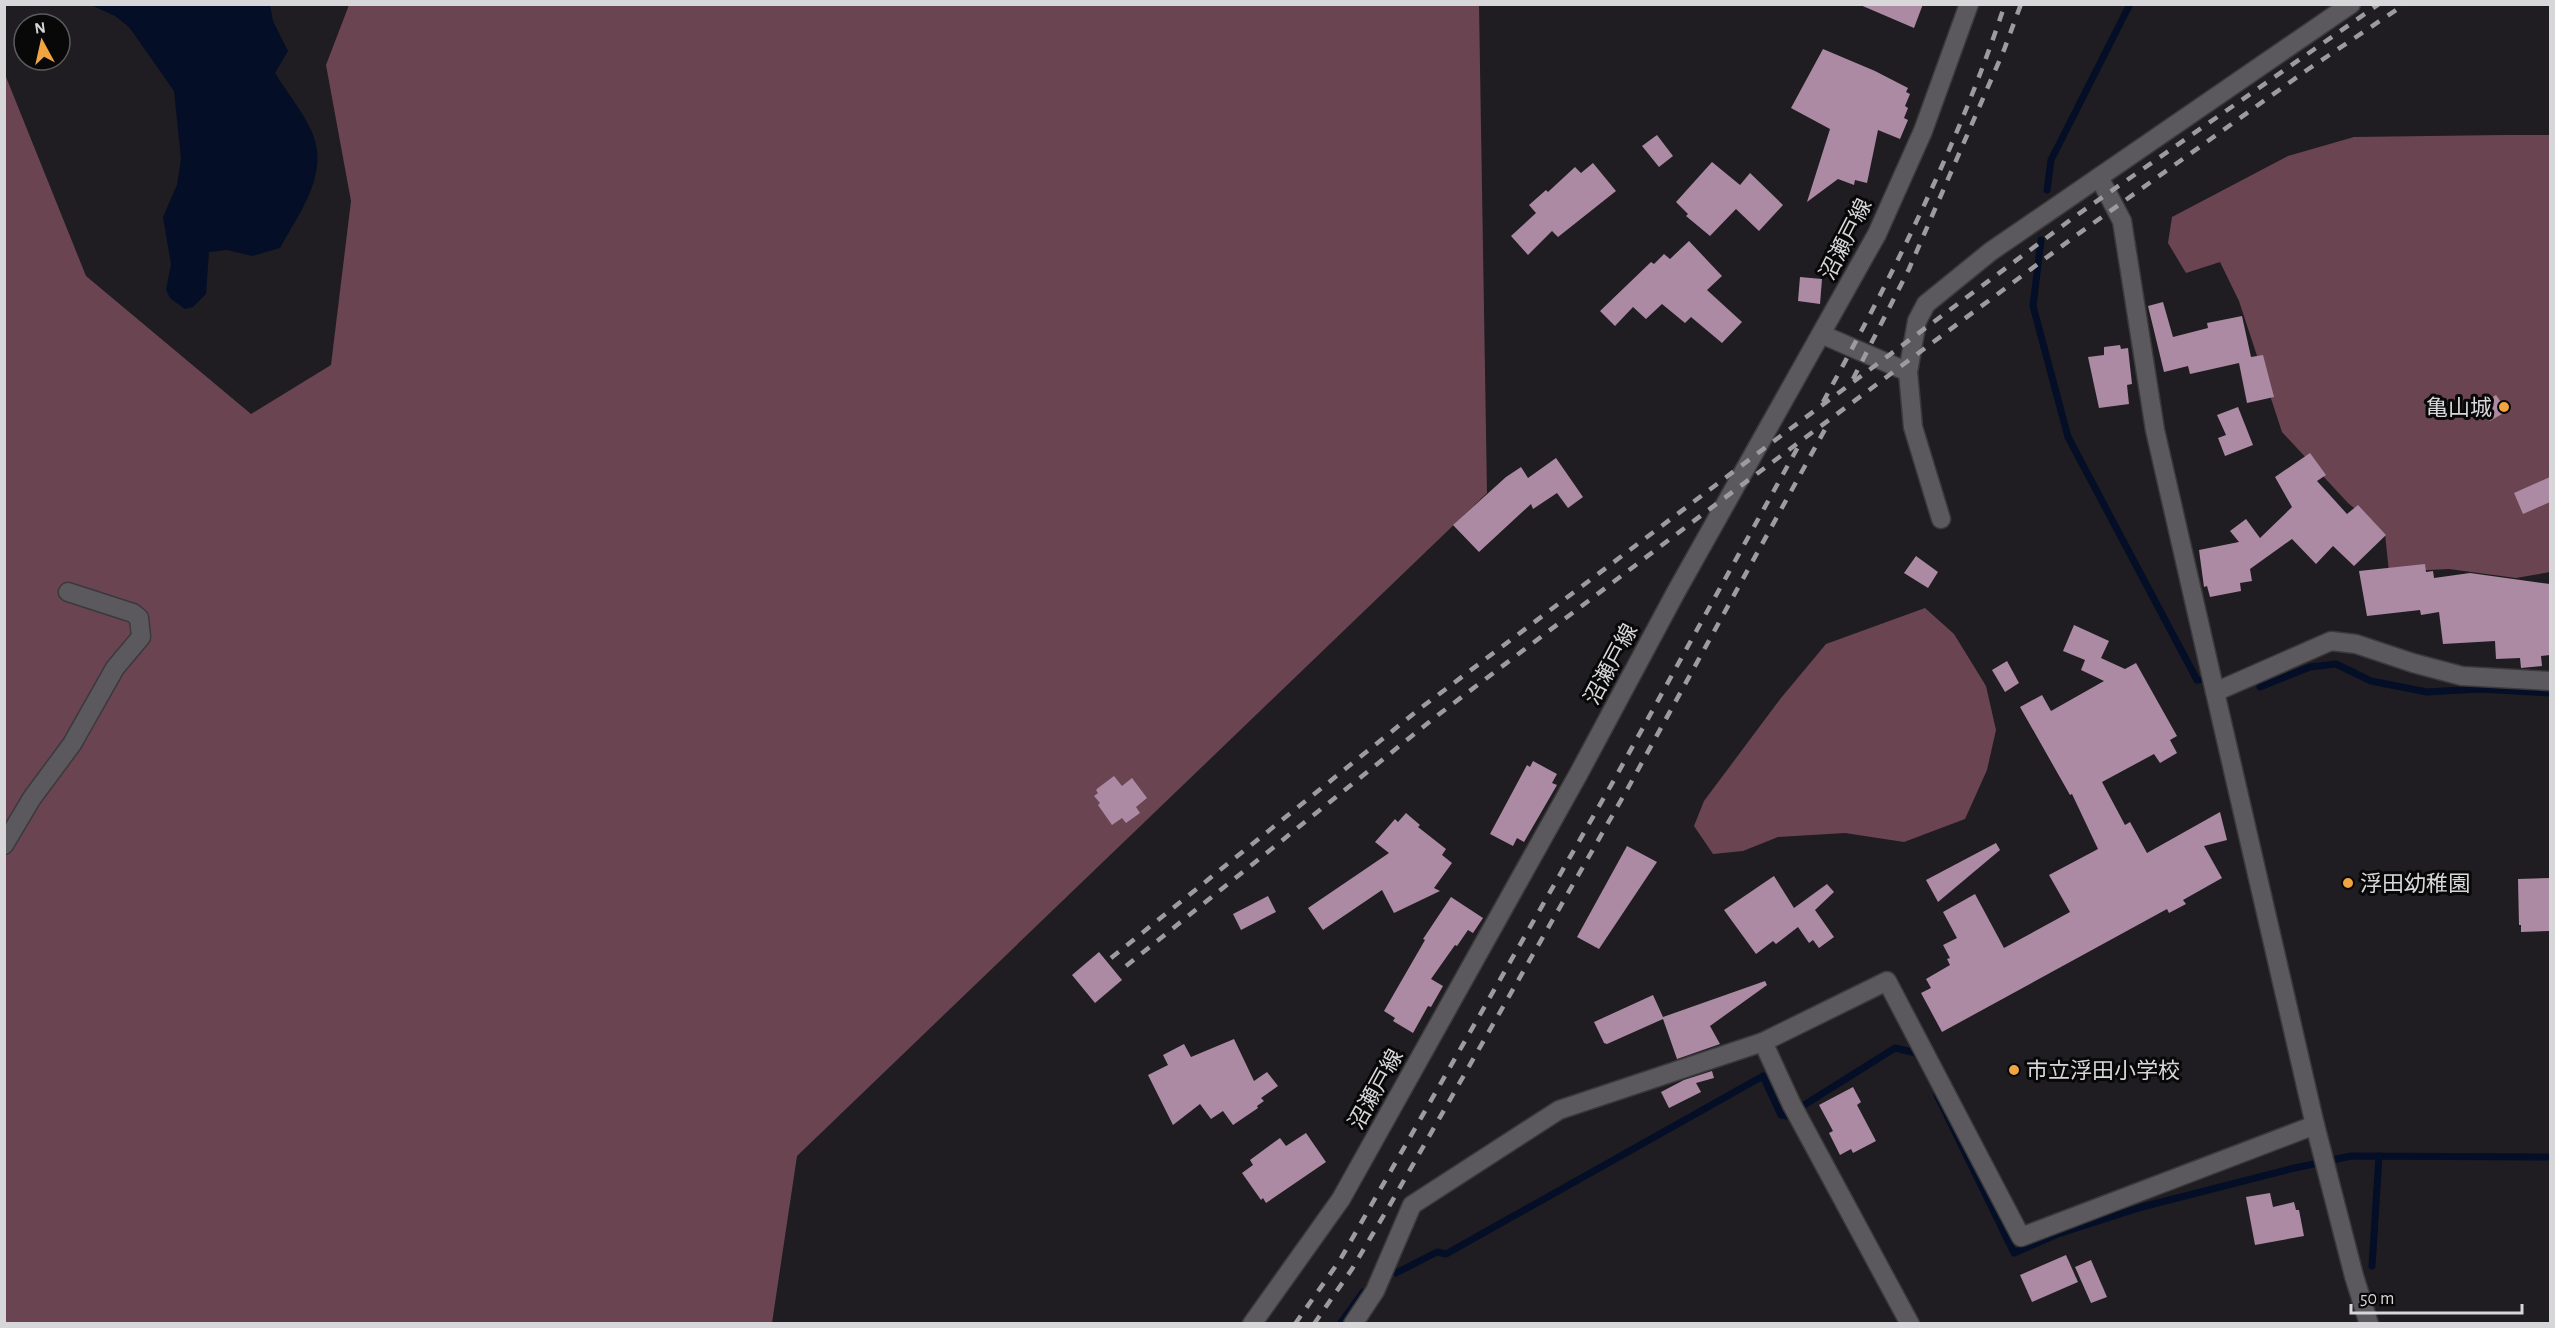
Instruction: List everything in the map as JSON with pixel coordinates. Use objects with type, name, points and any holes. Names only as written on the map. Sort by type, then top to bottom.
[{"type":"street","name":"沼瀬戸線","points":[[1252,1323],[1341,1199],[1579,772],[1676,592],[1877,234],[1923,131],[1969,4]]},
{"type":"street","points":[[1941,519],[1913,427],[1908,372],[1917,321],[1926,304],[1990,252],[2351,4]]},
{"type":"street","points":[[2099,177],[2122,221],[2155,430],[2326,1172],[2369,1323]]},
{"type":"street","points":[[1821,334],[1908,372]]},
{"type":"street","points":[[4,845],[32,798],[72,744],[115,668],[141,637],[139,618],[133,613],[68,592]]},
{"type":"street","points":[[2215,692],[2331,641],[2356,644],[2462,676],[2550,681]]},
{"type":"street","points":[[1353,1323],[1375,1291],[1412,1205],[1559,1110],[1763,1042],[1887,981],[2021,1237],[2315,1125]]},
{"type":"street","points":[[1763,1042],[1792,1105],[1910,1323]]},
{"type":"shaded area","points":[[349,5],[1479,5],[1487,493],[797,1156],[772,1323],[5,1323],[4,72],[86,276],[251,414],[331,365],[351,201],[326,65]]},
{"type":"shaded area","points":[[2550,135],[2550,572],[2516,578],[2449,569],[2389,572],[2385,534],[2348,503],[2282,432],[2239,301],[2220,262],[2186,273],[2168,243],[2172,217],[2288,156],[2354,137]]},
{"type":"shaded area","points":[[1925,608],[1954,634],[1986,686],[1996,730],[1987,770],[1965,819],[1904,842],[1845,833],[1778,837],[1743,851],[1713,854],[1694,826],[1704,801],[1781,698],[1826,644]]},
{"type":"water","points":[[91,5],[270,5],[273,21],[288,51],[275,73],[300,110],[312,132],[317,148],[315,178],[310,193],[280,248],[252,256],[227,250],[209,252],[206,294],[193,307],[185,309],[170,298],[166,290],[171,264],[163,217],[177,185],[181,159],[174,91],[129,27],[115,16]]},
{"type":"building","points":[[1858,4],[1923,4],[1914,28]]},
{"type":"building","points":[[1823,49],[1908,88],[1906,92],[1910,94],[1905,106],[1908,108],[1904,118],[1908,120],[1900,139],[1878,130],[1867,183],[1855,180],[1854,185],[1838,179],[1807,202],[1830,129],[1791,108]]},
{"type":"building","points":[[1657,135],[1673,156],[1659,167],[1642,146]]},
{"type":"building","points":[[1712,162],[1740,185],[1750,173],[1783,205],[1759,231],[1736,209],[1710,236],[1686,216],[1688,214],[1676,202]]},
{"type":"building","points":[[1593,163],[1616,191],[1558,237],[1552,231],[1528,255],[1511,236],[1536,213],[1529,205],[1546,190],[1548,192],[1575,167],[1581,173]]},
{"type":"building","points":[[1689,241],[1722,276],[1707,290],[1742,322],[1722,343],[1691,317],[1685,323],[1662,304],[1646,319],[1633,307],[1615,326],[1600,311],[1651,262],[1654,264],[1664,254],[1670,259]]},
{"type":"building","points":[[1800,277],[1822,279],[1820,304],[1798,301]]},
{"type":"building","points":[[2163,302],[2173,337],[2208,328],[2207,323],[2242,316],[2251,357],[2263,355],[2274,397],[2247,403],[2239,363],[2190,374],[2188,366],[2164,372],[2148,306]]},
{"type":"building","points":[[2120,345],[2121,349],[2128,348],[2132,384],[2127,385],[2129,404],[2099,408],[2088,357],[2104,355],[2104,347]]},
{"type":"building","points":[[2496,395],[2507,411],[2490,421],[2480,405]]},
{"type":"building","points":[[2238,407],[2253,445],[2225,456],[2218,438],[2226,435],[2217,415]]},
{"type":"building","points":[[2310,453],[2326,475],[2317,481],[2347,514],[2358,505],[2386,535],[2354,566],[2333,546],[2316,564],[2292,539],[2250,569],[2252,581],[2240,583],[2241,591],[2210,597],[2207,586],[2204,587],[2199,550],[2239,542],[2230,531],[2246,519],[2260,538],[2292,507],[2275,477]]},
{"type":"building","points":[[1556,458],[1583,497],[1568,508],[1557,493],[1533,509],[1531,504],[1479,552],[1453,525],[1506,477],[1521,467],[1528,478]]},
{"type":"building","points":[[2550,477],[2550,502],[2523,514],[2514,493]]},
{"type":"building","points":[[1916,556],[1938,572],[1928,588],[1904,573]]},
{"type":"building","points":[[2425,564],[2426,572],[2433,571],[2434,578],[2470,573],[2550,584],[2550,655],[2541,656],[2542,666],[2521,668],[2520,658],[2496,659],[2495,641],[2443,644],[2439,612],[2421,615],[2420,610],[2367,616],[2359,571]]},
{"type":"building","points":[[2074,625],[2109,641],[2101,658],[2125,669],[2136,663],[2177,736],[2170,740],[2177,753],[2160,763],[2154,754],[2102,782],[2125,825],[2130,822],[2147,853],[2220,812],[2227,840],[2204,846],[2222,878],[2183,900],[2186,904],[2169,913],[2167,909],[1942,1032],[1921,993],[1931,988],[1926,979],[1950,965],[1947,959],[1950,958],[1943,945],[1957,938],[1943,912],[1975,894],[2004,948],[2070,912],[2049,875],[2098,849],[2072,794],[2070,795],[2020,707],[2042,695],[2051,711],[2104,681],[2081,670],[2085,660],[2063,651]]},
{"type":"building","points":[[2007,661],[2019,683],[2005,692],[1992,670]]},
{"type":"building","points":[[1533,761],[1557,774],[1552,783],[1557,785],[1524,842],[1517,838],[1513,846],[1490,834],[1527,765],[1530,767]]},
{"type":"building","points":[[1114,776],[1122,786],[1132,778],[1147,798],[1136,807],[1140,813],[1126,823],[1122,818],[1112,825],[1094,796],[1098,793],[1096,790]]},
{"type":"building","points":[[1406,813],[1420,825],[1418,827],[1446,849],[1442,855],[1452,863],[1434,888],[1440,891],[1394,913],[1382,890],[1323,930],[1308,908],[1389,853],[1375,842],[1395,819],[1398,822]]},
{"type":"building","points":[[1996,843],[2000,850],[1938,902],[1926,880]]},
{"type":"building","points":[[1627,846],[1657,862],[1599,949],[1577,937]]},
{"type":"building","points":[[1774,876],[1794,908],[1827,884],[1834,892],[1815,910],[1834,937],[1819,948],[1813,940],[1809,943],[1798,927],[1776,944],[1773,941],[1756,954],[1724,910]]},
{"type":"building","points":[[2550,878],[2550,931],[2521,932],[2518,879]]},
{"type":"building","points":[[1268,896],[1276,912],[1241,930],[1233,914]]},
{"type":"building","points":[[1451,897],[1483,918],[1473,933],[1468,930],[1457,946],[1455,945],[1431,979],[1443,986],[1431,1007],[1428,1006],[1413,1033],[1393,1021],[1395,1018],[1384,1011],[1425,940],[1423,939]]},
{"type":"building","points":[[1099,952],[1122,980],[1095,1003],[1072,975]]},
{"type":"building","points":[[1765,981],[1767,985],[1710,1026],[1720,1044],[1677,1059],[1663,1019],[1607,1044],[1604,1043],[1594,1022],[1653,995],[1663,1017]]},
{"type":"building","points":[[1234,1039],[1254,1081],[1267,1072],[1278,1086],[1261,1098],[1264,1101],[1257,1106],[1258,1108],[1233,1125],[1223,1111],[1211,1119],[1200,1104],[1173,1125],[1148,1075],[1168,1065],[1163,1055],[1184,1044],[1191,1057]]},
{"type":"building","points":[[1712,1071],[1714,1078],[1696,1083],[1701,1092],[1669,1108],[1661,1092],[1684,1080]]},
{"type":"building","points":[[1853,1087],[1861,1102],[1857,1105],[1876,1141],[1853,1153],[1851,1149],[1840,1155],[1829,1133],[1833,1131],[1819,1105]]},
{"type":"building","points":[[1306,1133],[1326,1162],[1266,1203],[1263,1198],[1261,1200],[1242,1173],[1253,1165],[1250,1160],[1280,1138],[1286,1146]]},
{"type":"building","points":[[2270,1193],[2273,1207],[2294,1202],[2296,1210],[2299,1210],[2304,1236],[2255,1245],[2246,1197]]},
{"type":"building","points":[[2066,1255],[2078,1282],[2032,1302],[2020,1275]]},
{"type":"building","points":[[2091,1260],[2107,1297],[2091,1303],[2075,1267]]},
{"type":"waterway","points":[[2047,190],[2051,160],[2130,4]]},
{"type":"waterway","points":[[2041,240],[2033,306],[2068,437],[2199,680]]},
{"type":"waterway","points":[[2260,687],[2310,667],[2336,664],[2371,681],[2427,692],[2479,689],[2550,693]]},
{"type":"waterway","points":[[1801,1107],[1895,1048],[1916,1053],[1919,1058]]},
{"type":"waterway","points":[[1396,1273],[1437,1252],[1446,1254],[1763,1076],[1781,1115],[1787,1116]]},
{"type":"waterway","points":[[1937,1095],[2014,1253],[2058,1234],[2142,1207],[2290,1169],[2351,1156],[2550,1157]]},
{"type":"waterway","points":[[2372,1266],[2379,1156]]},
{"type":"waterway","points":[[1340,1324],[1363,1292]]},
{"type":"railway","points":[[1823,402],[1899,257],[1946,158],[2005,4]]},
{"type":"railway","points":[[1853,379],[1909,269],[2004,50],[2021,4]]},
{"type":"railway","points":[[1111,958],[1422,707],[1774,441],[2077,215],[2379,4]]},
{"type":"railway","points":[[1126,966],[1438,715],[1703,514],[2074,237],[2307,70],[2405,4]]},
{"type":"railway","points":[[1314,1324],[1352,1269],[1391,1203],[1628,788],[1828,424]]},
{"type":"railway","points":[[1295,1324],[1340,1260],[1614,780],[1798,447]]},
{"type":"place","name":"亀山城","points":[[2504,407]]},
{"type":"place","name":"浮田幼稚園","points":[[2348,883]]},
{"type":"place","name":"市立浮田小学校","points":[[2014,1070]]}]
